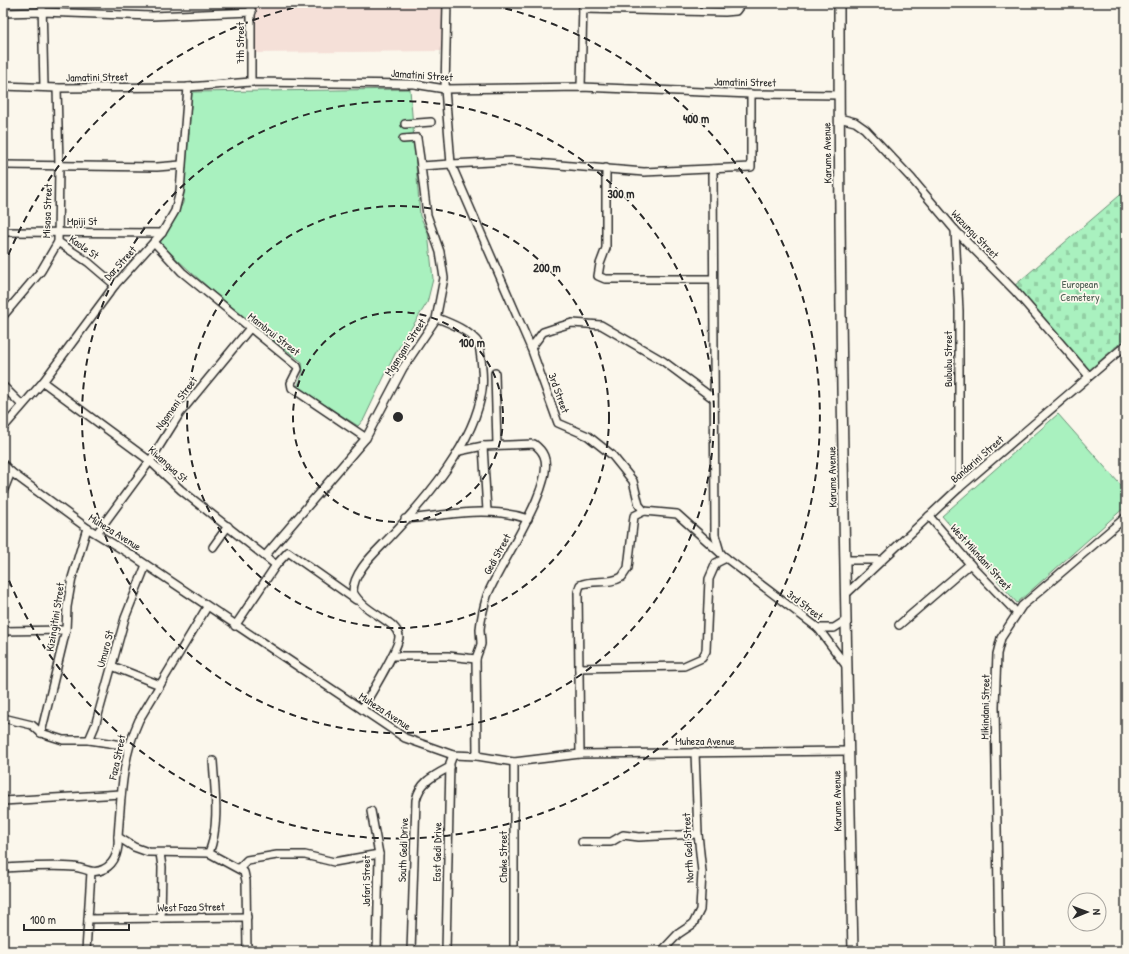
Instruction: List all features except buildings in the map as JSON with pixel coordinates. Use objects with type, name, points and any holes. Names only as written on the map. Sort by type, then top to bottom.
[{"type":"main road","name":"Karume Avenue","points":[[839,3],[839,118],[846,594],[845,621],[853,951]]},
{"type":"street","points":[[42,3],[44,87]]},
{"type":"street","name":"7th Street","points":[[251,82],[252,3]]},
{"type":"street","points":[[447,3],[445,89],[451,164]]},
{"type":"street","points":[[581,87],[583,6],[725,12],[736,11],[742,3]]},
{"type":"street","points":[[3,13],[42,12],[152,16],[252,12]]},
{"type":"street","name":"Jamatini Street","points":[[3,86],[57,88],[188,86],[251,82],[414,84],[445,89],[581,87],[751,94],[839,95]]},
{"type":"street","name":"Dar Street","points":[[3,428],[43,382],[115,285],[162,233],[175,211],[180,191],[188,86]]},
{"type":"street","name":"Misasa Street","points":[[3,316],[41,271],[58,242],[59,165],[57,88]]},
{"type":"street","points":[[421,166],[510,161],[644,172],[751,167],[751,94]]},
{"type":"street","name":"Wazungu Street","points":[[839,118],[855,122],[865,129],[912,179],[955,230],[1015,290],[1089,376]]},
{"type":"street","points":[[405,124],[431,122]]},
{"type":"street","name":"Mgangani Street","points":[[265,556],[366,438],[403,368],[437,318],[444,278],[440,252],[427,215],[417,138],[403,139]]},
{"type":"street","name":"3rd Street","points":[[451,164],[531,348],[558,423],[588,436],[612,455],[633,480],[639,505],[644,511],[677,514],[726,558],[818,628],[847,667]]},
{"type":"street","points":[[3,165],[157,168],[181,165]]},
{"type":"street","points":[[606,168],[606,248],[600,264],[598,276],[605,279],[713,279]]},
{"type":"street","points":[[713,169],[715,535],[720,552]]},
{"type":"street","name":"Bububu Street","points":[[955,230],[959,311],[959,488]]},
{"type":"street","name":"Mpiji St","points":[[3,232],[162,233]]},
{"type":"street","name":"Kaole St","points":[[58,242],[88,262],[115,285]]},
{"type":"street","name":"Mambrui Street","points":[[154,242],[182,272],[298,366],[291,383],[292,388],[366,438]]},
{"type":"street","points":[[360,602],[353,592],[356,578],[404,519],[420,505],[459,451],[470,429],[480,401],[482,378],[479,344],[449,322],[437,318]]},
{"type":"street","points":[[531,348],[543,332],[555,328],[572,323],[601,325],[663,361],[714,399]]},
{"type":"street","name":"Ngomeni Street","points":[[97,533],[150,461],[167,433],[196,392],[250,328]]},
{"type":"street","name":"Bandarini Street","points":[[846,594],[880,560],[959,488],[1126,345]]},
{"type":"street","points":[[495,373],[497,445]]},
{"type":"street","name":"Kiwangwa St","points":[[43,382],[150,461],[181,490],[276,565]]},
{"type":"street","points":[[3,386],[22,405]]},
{"type":"street","name":"Gedi Street","points":[[459,451],[482,446],[534,444],[539,448],[544,457],[544,480],[528,519],[498,572],[487,597],[480,629],[481,645],[476,659],[477,756]]},
{"type":"street","points":[[482,446],[487,511]]},
{"type":"street","name":"Muheza Avenue","points":[[3,464],[11,472],[88,528],[405,738],[453,755],[477,756],[514,762],[580,754],[848,751]]},
{"type":"street","points":[[3,492],[11,472]]},
{"type":"street","points":[[404,519],[487,511],[516,515],[528,519]]},
{"type":"street","points":[[580,754],[578,592],[580,585],[617,580],[622,577],[628,568],[634,516],[644,511]]},
{"type":"street","name":"West Mikndani Street","points":[[929,516],[970,564],[1017,613]]},
{"type":"street","name":"Mikindani Street","points":[[999,951],[996,834],[997,654],[1002,638],[1022,606],[1126,517]]},
{"type":"street","points":[[213,547],[228,526]]},
{"type":"street","name":"Kizingitini Street","points":[[41,734],[66,630],[72,578],[88,528]]},
{"type":"street","points":[[235,626],[276,565],[288,552],[391,624],[397,631],[399,637],[392,656],[362,709]]},
{"type":"street","points":[[579,668],[684,666],[702,658],[706,651],[709,580],[716,563],[726,558]]},
{"type":"street","points":[[845,560],[880,560]]},
{"type":"street","points":[[899,625],[970,564]]},
{"type":"street","name":"Umuro St","points":[[89,740],[95,726],[125,618],[146,565]]},
{"type":"street","name":"Faza Street","points":[[91,872],[103,870],[114,861],[118,845],[122,777],[129,746],[139,720],[207,607]]},
{"type":"street","points":[[818,628],[834,628],[845,621]]},
{"type":"street","points":[[3,631],[66,630]]},
{"type":"street","points":[[392,656],[448,656],[476,659]]},
{"type":"street","points":[[112,666],[160,684]]},
{"type":"street","points":[[3,718],[32,726],[41,734],[63,740],[89,740],[129,746]]},
{"type":"street","name":"North Gedi Street","points":[[662,951],[678,934],[693,924],[700,910],[702,872],[698,834],[695,752]]},
{"type":"street","name":"East Gedi Drive","points":[[446,951],[450,767],[453,755]]},
{"type":"street","points":[[209,853],[214,839],[216,812],[213,762]]},
{"type":"street","name":"Chake Street","points":[[514,762],[514,951]]},
{"type":"street","name":"South Gedi Drive","points":[[411,951],[416,800],[418,790],[429,778],[450,767]]},
{"type":"street","points":[[3,801],[121,794]]},
{"type":"street","name":"Jafari Street","points":[[371,811],[379,854],[377,951]]},
{"type":"street","points":[[582,842],[611,842],[623,835],[639,837],[698,834]]},
{"type":"street","points":[[118,837],[134,847],[148,852],[209,853],[244,872],[246,881],[247,951]]},
{"type":"street","points":[[160,853],[162,867],[161,918]]},
{"type":"street","points":[[239,868],[248,860],[277,855],[305,854],[334,862],[379,854]]},
{"type":"street","points":[[3,868],[76,867],[91,872],[86,951]]},
{"type":"street","name":"West Faza Street","points":[[88,919],[247,917]]},
{"type":"shaded area","points":[[254,3],[444,3],[443,51],[254,53]]},
{"type":"green space","points":[[410,89],[420,216],[428,233],[433,279],[427,303],[395,354],[364,419],[358,426],[297,387],[303,373],[302,362],[229,305],[160,243],[183,203],[192,92]]},
{"type":"green space","name":"European Cemetery","points":[[1126,190],[1126,338],[1088,371],[1014,286]]},
{"type":"green space","points":[[1058,414],[1126,491],[1126,506],[1017,603],[942,516]]}]
